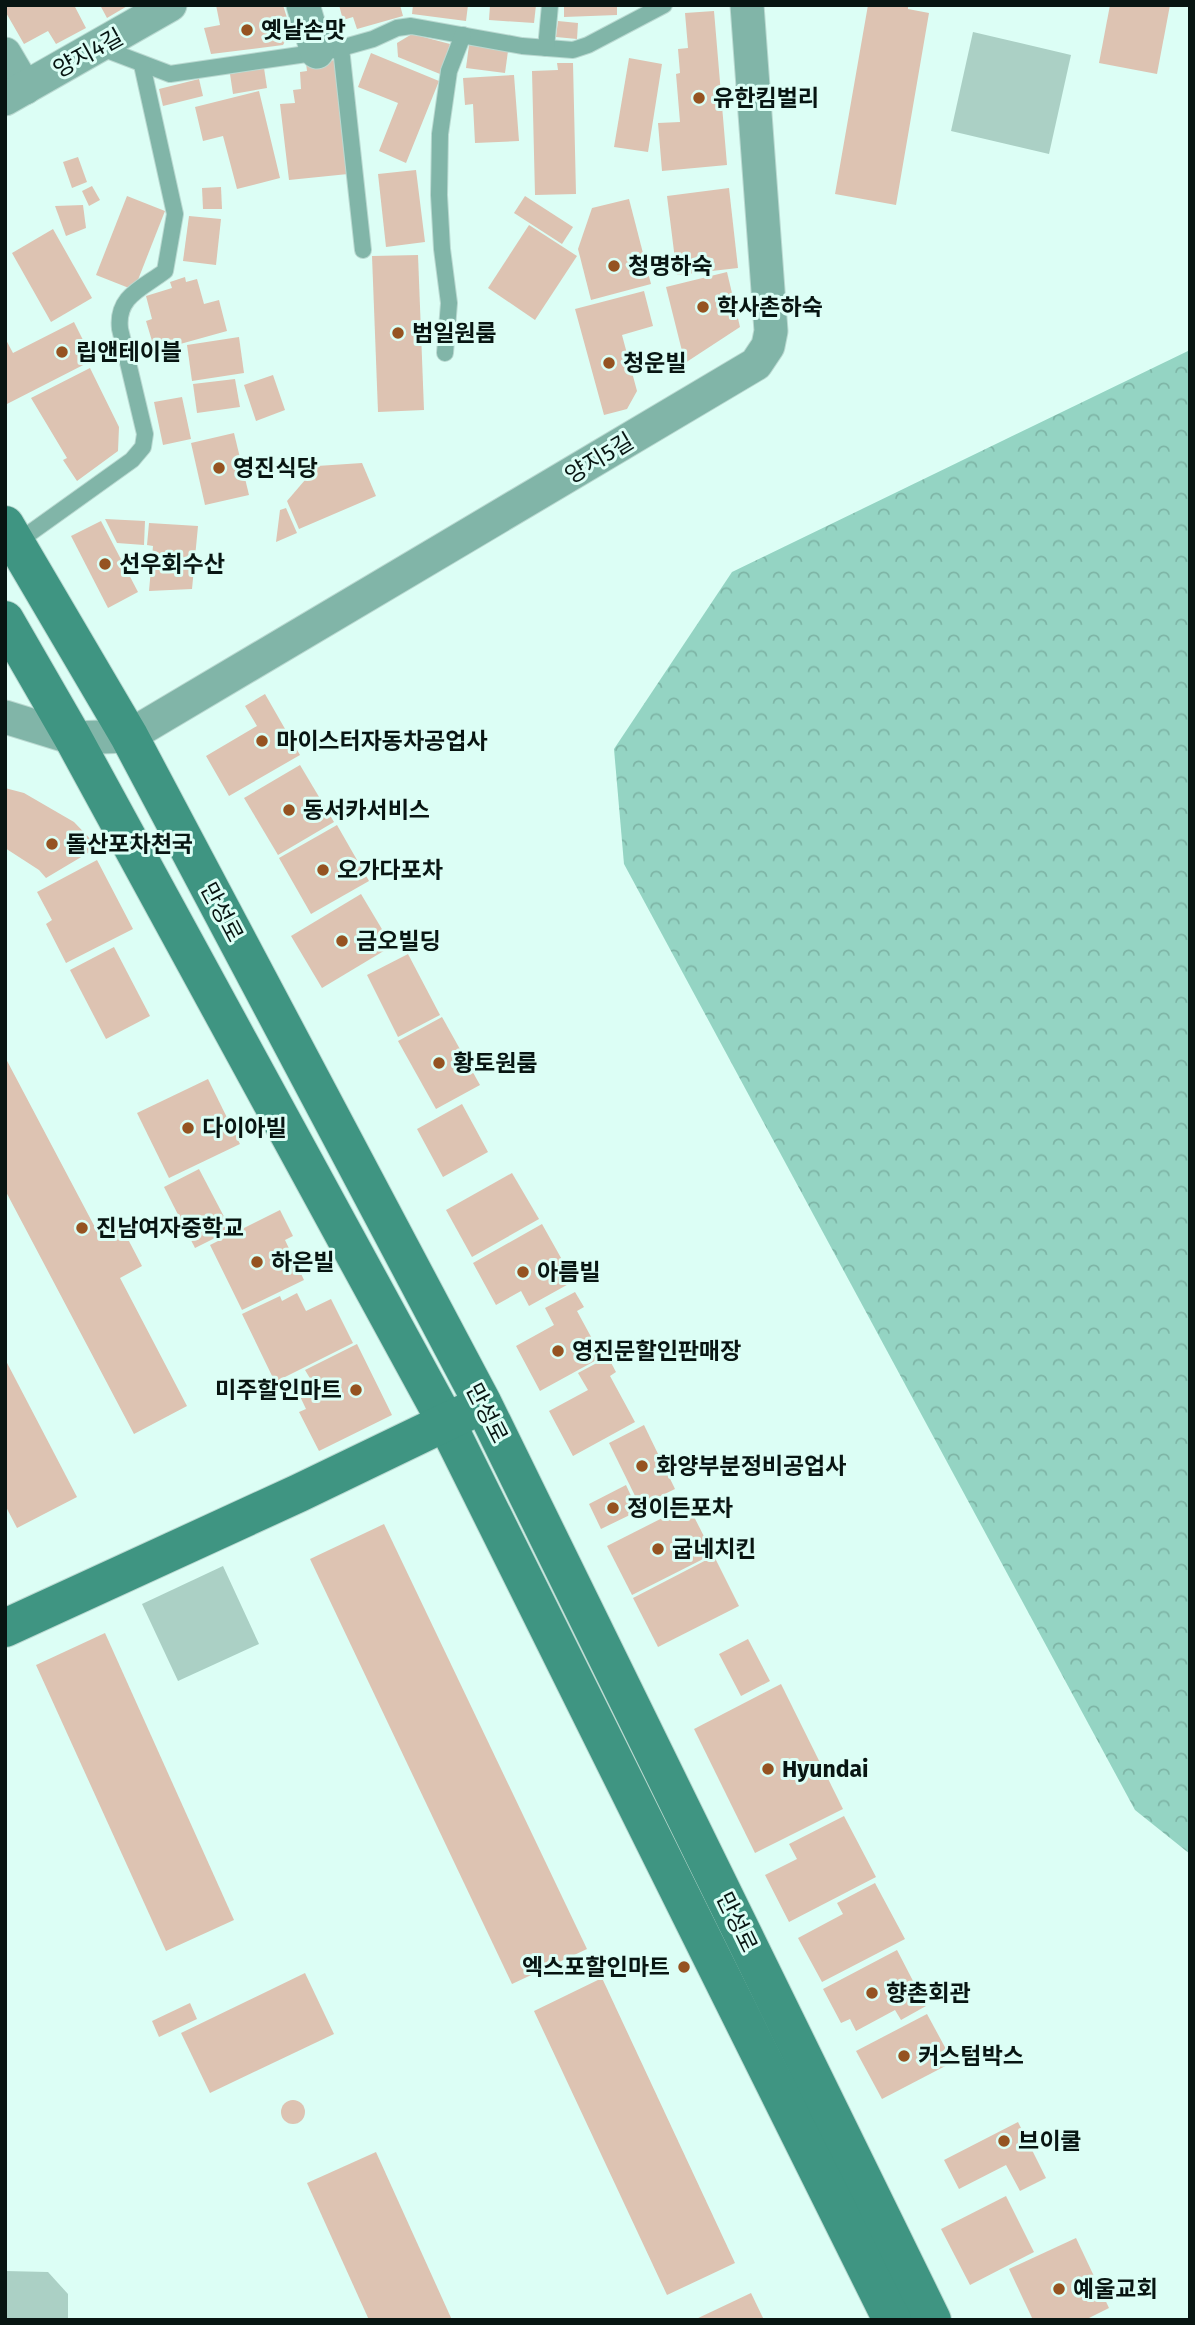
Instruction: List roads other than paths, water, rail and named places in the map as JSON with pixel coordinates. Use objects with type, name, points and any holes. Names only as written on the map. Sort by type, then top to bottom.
[{"type":"street","name":"양지4길","points":[[15,93],[170,5]]},
{"type":"street","points":[[303,5],[329,50]]},
{"type":"street","name":"양지5길","points":[[128,736],[749,369],[761,358],[768,346],[771,331],[747,5]]},
{"type":"street","points":[[5,54],[15,93]]},
{"type":"street","name":"만성로","points":[[11,534],[128,736],[483,1404],[932,2320]]},
{"type":"street","name":"만성로","points":[[5,620],[73,738],[446,1422],[891,2320]]},
{"type":"street","points":[[5,717],[73,738],[128,736]]},
{"type":"street","points":[[5,1628],[299,1493],[483,1404]]},
{"type":"lane","points":[[546,48],[551,5]]},
{"type":"lane","points":[[99,47],[166,73],[329,50],[404,26],[573,50],[582,48],[664,5]]},
{"type":"lane","points":[[444,354],[449,303],[439,208],[440,134],[449,71],[463,36]]},
{"type":"lane","points":[[329,50],[363,250]]},
{"type":"lane","points":[[11,534],[132,460],[144,443],[145,434],[119,315],[131,293],[165,271],[175,214],[142,65]]},
{"type":"place","name":"옛날손맛","points":[[247,30]]},
{"type":"place","name":"유한킴벌리","points":[[699,98]]},
{"type":"place","name":"청명하숙","points":[[614,266]]},
{"type":"place","name":"학사촌하숙","points":[[703,307]]},
{"type":"place","name":"범일원룸","points":[[398,333]]},
{"type":"place","name":"립앤테이블","points":[[62,352]]},
{"type":"place","name":"청운빌","points":[[609,363]]},
{"type":"place","name":"영진식당","points":[[219,468]]},
{"type":"place","name":"선우회수산","points":[[105,564]]},
{"type":"place","name":"마이스터자동차공업사","points":[[262,741]]},
{"type":"place","name":"동서카서비스","points":[[289,810]]},
{"type":"place","name":"돌산포차천국","points":[[52,844]]},
{"type":"place","name":"오가다포차","points":[[323,870]]},
{"type":"place","name":"금오빌딩","points":[[342,941]]},
{"type":"place","name":"황토원룸","points":[[439,1063]]},
{"type":"place","name":"다이아빌","points":[[188,1128]]},
{"type":"place","name":"진남여자중학교","points":[[82,1228]]},
{"type":"place","name":"하은빌","points":[[257,1262]]},
{"type":"place","name":"아름빌","points":[[523,1272]]},
{"type":"place","name":"영진문할인판매장","points":[[558,1351]]},
{"type":"place","name":"미주할인마트","points":[[356,1390]]},
{"type":"place","name":"화양부분정비공업사","points":[[642,1466]]},
{"type":"place","name":"정이든포차","points":[[613,1508]]},
{"type":"place","name":"굽네치킨","points":[[658,1549]]},
{"type":"place","name":"Hyundai","points":[[768,1769]]},
{"type":"place","name":"엑스포할인마트","points":[[684,1967]]},
{"type":"place","name":"향촌회관","points":[[872,1993]]},
{"type":"place","name":"커스텀박스","points":[[904,2056]]},
{"type":"place","name":"브이쿨","points":[[1004,2141]]},
{"type":"place","name":"예울교회","points":[[1059,2289]]}]
